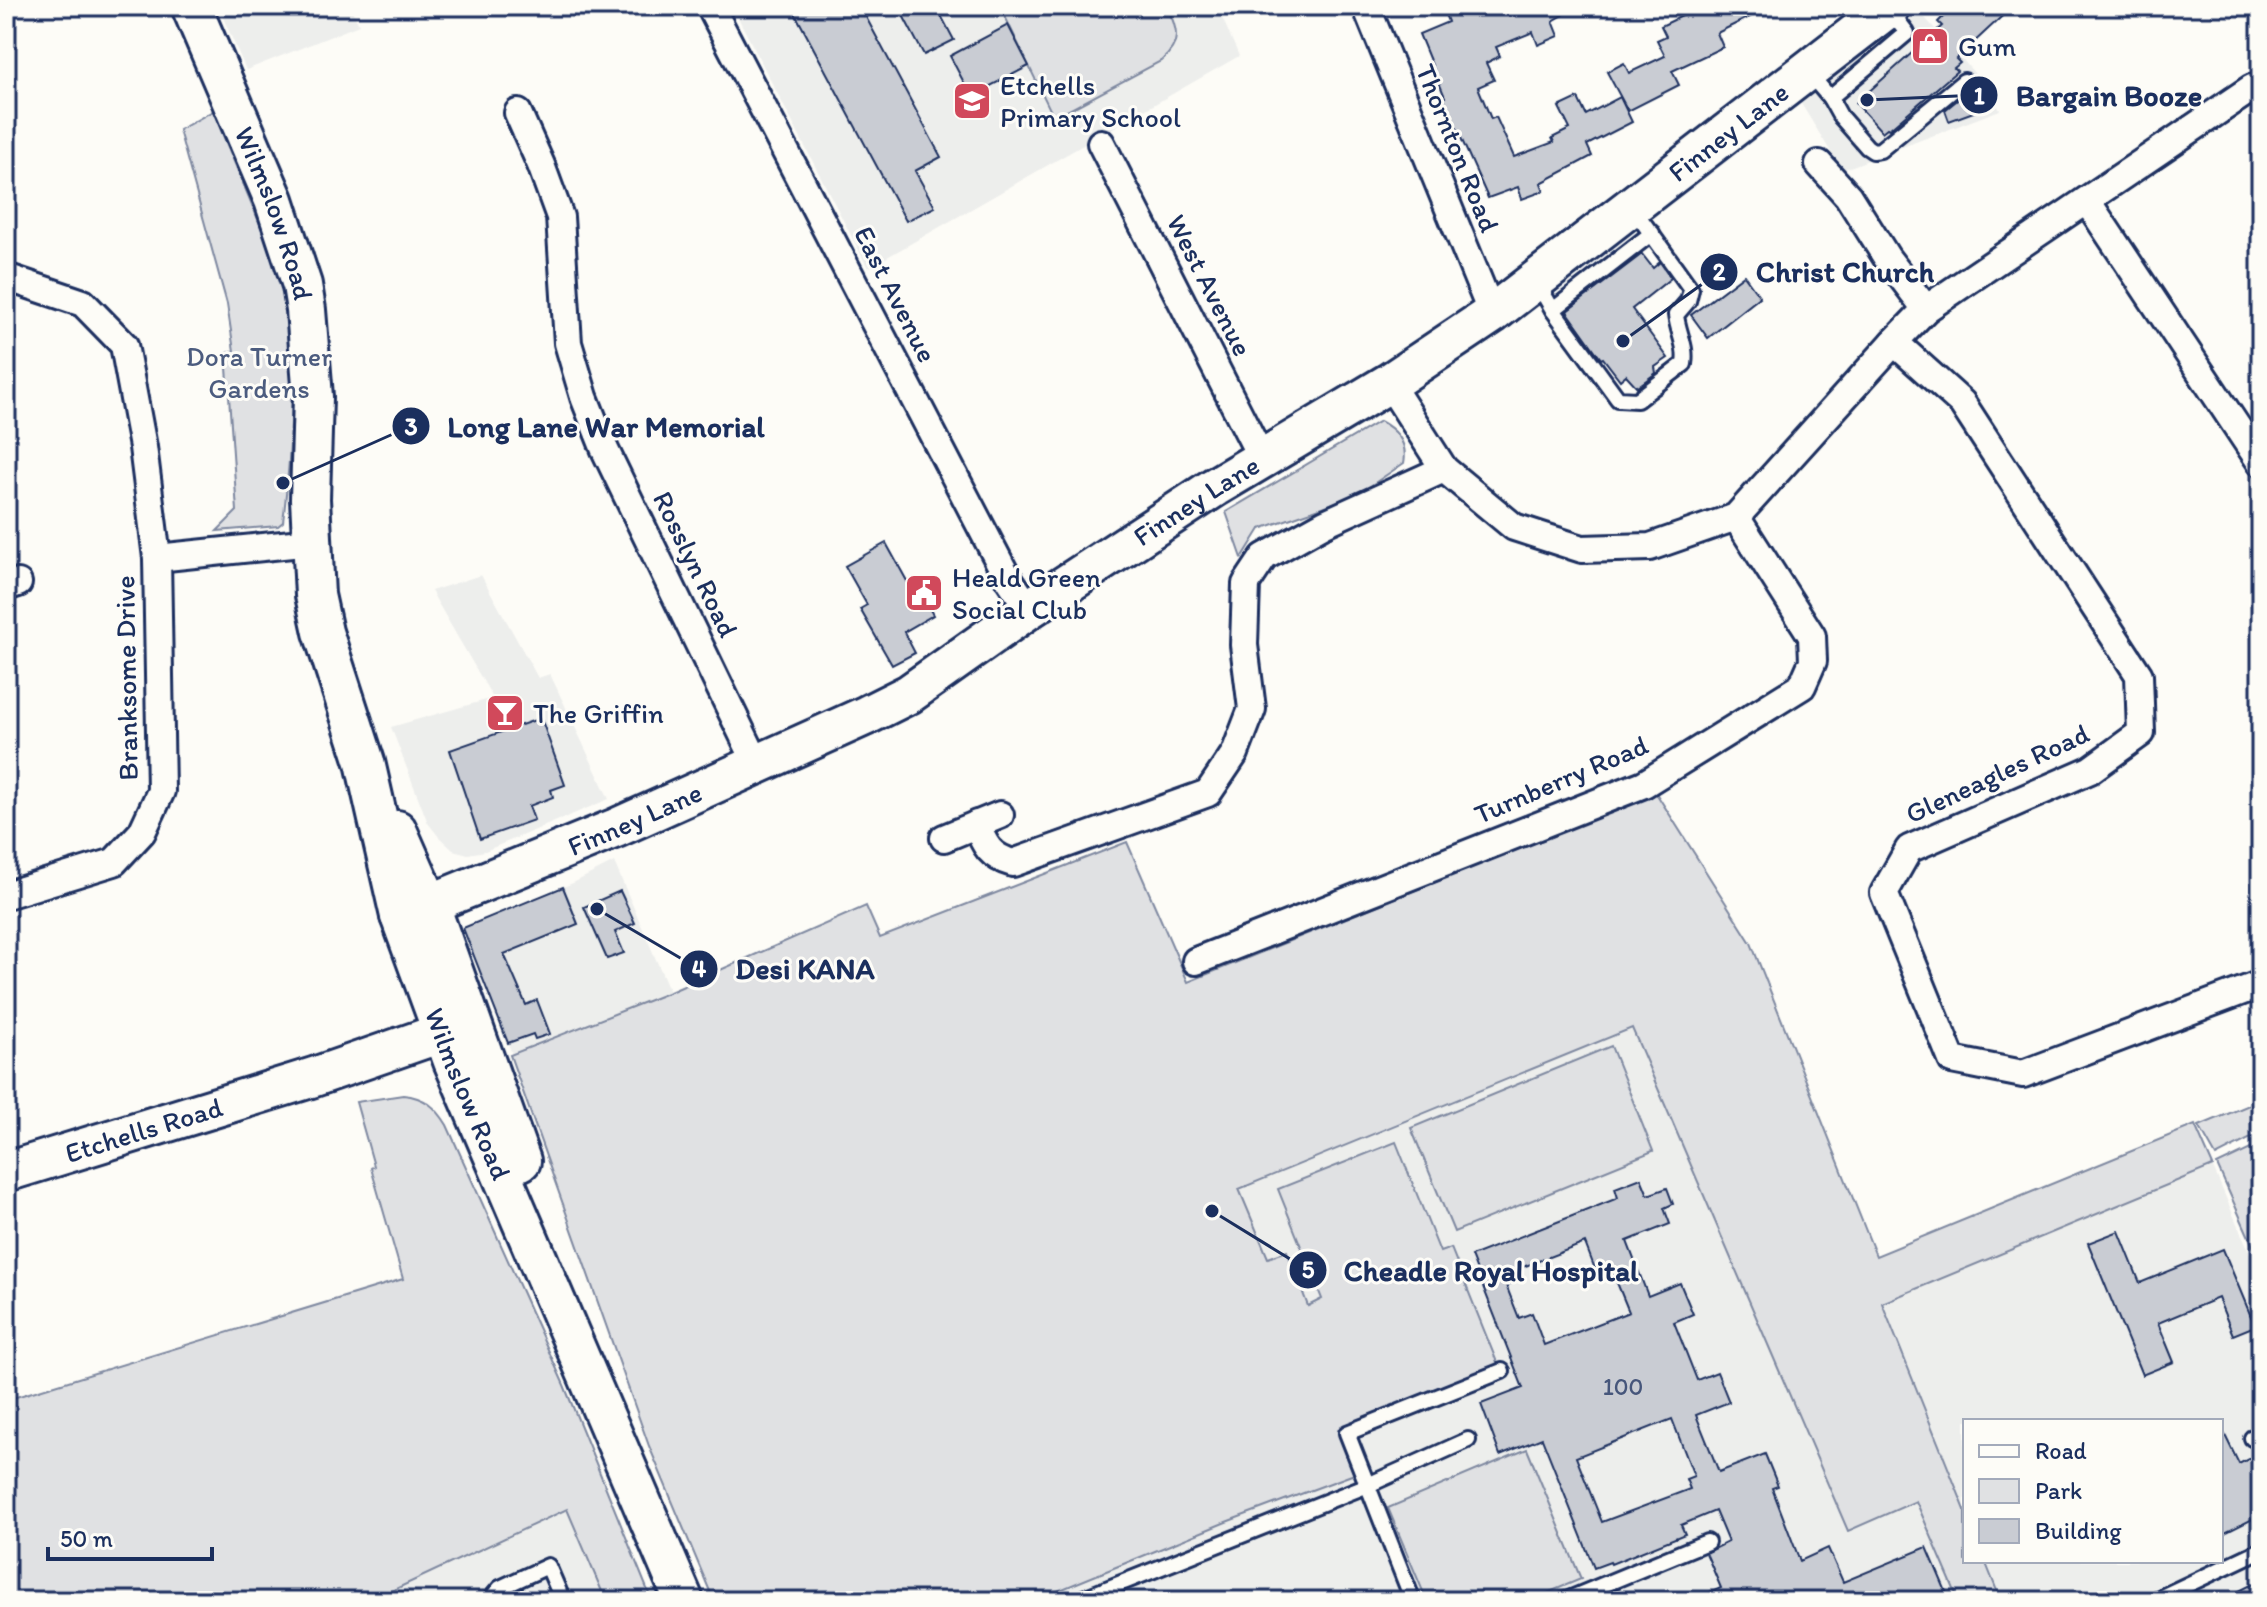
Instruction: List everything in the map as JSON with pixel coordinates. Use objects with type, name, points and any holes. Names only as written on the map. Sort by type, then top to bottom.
[{"type":"street","name":"Wilmslow Road","points":[[191,6],[274,200],[302,285],[313,397],[311,542],[315,595],[323,632],[414,910],[463,1042],[605,1414],[684,1601]]},
{"type":"street","name":"East Avenue","points":[[710,6],[1005,573],[1029,609]]},
{"type":"street","name":"Thornton Road","points":[[1366,6],[1492,314]]},
{"type":"street","name":"Finney Lane","points":[[414,910],[616,828],[909,694],[1029,609],[1261,457],[1389,383],[1492,314],[1544,296],[1819,85],[1889,7]]},
{"type":"street","points":[[1389,383],[1444,469],[1514,527],[1582,549],[1650,547],[1736,517],[1926,309],[2252,88],[2261,89]]},
{"type":"street","name":"Rosslyn Road","points":[[518,113],[560,217],[568,343],[584,397],[612,464],[757,764]]},
{"type":"street","name":"West Avenue","points":[[1101,143],[1261,457]]},
{"type":"street","points":[[1819,164],[1855,189],[1887,258],[1926,309]]},
{"type":"street","points":[[2087,201],[2261,463]]},
{"type":"street","name":"Branksome Drive","points":[[6,277],[83,303],[124,345],[143,447],[157,558],[161,791],[142,832],[114,862],[6,895]]},
{"type":"street","name":"Gleneagles Road","points":[[1894,342],[1962,403],[2139,675],[2141,733],[2090,770],[1909,849],[1884,893],[1952,1060],[2023,1074],[2261,984]]},
{"type":"street","points":[[944,838],[988,820],[984,844],[998,859],[1013,863],[1208,793],[1235,753],[1252,709],[1244,645],[1246,584],[1264,557],[1325,523],[1444,469]]},
{"type":"street","name":"Turnberry Road","points":[[1196,961],[1644,784],[1802,686],[1813,661],[1812,636],[1736,517]]},
{"type":"street","points":[[157,558],[311,542]]},
{"type":"street","name":"Wilmslow Road","points":[[414,910],[419,976],[463,1042]]},
{"type":"street","points":[[297,1083],[387,1045],[418,1008],[419,976]]},
{"type":"street","name":"Etchells Road","points":[[6,1172],[297,1083],[463,1042]]},
{"type":"lane","points":[[1819,85],[1840,116],[1873,151],[1880,150],[1964,81]]},
{"type":"lane","points":[[1544,296],[1618,399],[1637,400],[1684,364],[1686,350],[1676,315],[1688,301],[1691,289],[1642,220]]},
{"type":"lane","points":[[1413,1601],[1347,1433],[1502,1371]]},
{"type":"lane","points":[[1076,1601],[1368,1485],[1468,1440]]},
{"type":"lane","points":[[1564,1601],[1707,1542]]},
{"type":"lane","points":[[2153,1601],[2261,1550]]},
{"type":"lane","points":[[489,1601],[500,1588],[548,1566],[563,1601]]},
{"type":"shaded area","points":[[218,6],[350,6],[359,25],[246,70]]},
{"type":"shaded area","name":"Etchells Primary School","points":[[732,6],[1217,6],[1239,56],[868,268]]},
{"type":"shaded area","points":[[1918,10],[1985,85],[2000,110],[1842,170],[1800,102]]},
{"type":"shaded area","name":"The Griffin","points":[[481,575],[538,678],[550,674],[609,799],[485,851],[468,854],[453,850],[428,823],[391,727],[493,698],[431,591]]},
{"type":"shaded area","points":[[1656,793],[1751,943],[1876,1256],[2195,1125],[2261,1280],[2261,1601],[714,1601],[649,1446],[512,1054],[464,930],[614,862],[670,992],[866,906],[880,938],[1127,842],[1188,982]]},
{"type":"shaded area","points":[[606,1491],[651,1601],[370,1601]]},
{"type":"green space","points":[[1000,6],[1167,6],[1175,29],[1175,42],[1161,61],[1054,118]]},
{"type":"green space","name":"Dora Turner Gardens","points":[[213,111],[267,241],[272,244],[286,312],[291,382],[290,452],[283,522],[278,526],[217,531],[237,511],[226,353],[234,351],[227,304],[179,130]]},
{"type":"green space","points":[[1380,421],[1403,443],[1404,463],[1357,495],[1260,529],[1242,558],[1226,512]]},
{"type":"green space","points":[[1656,793],[1751,943],[1876,1256],[2195,1125],[2213,1166],[1882,1303],[1963,1505],[1963,1563],[1986,1563],[1999,1596],[1987,1601],[1959,1601],[1916,1501],[1848,1531],[1632,1028],[1239,1189],[1268,1258],[1287,1251],[1308,1306],[1322,1299],[1278,1189],[1396,1142],[1440,1252],[1451,1248],[1498,1365],[1355,1423],[1357,1473],[1226,1522],[1033,1601],[714,1601],[649,1446],[510,1055],[670,992],[866,906],[880,938],[1127,842],[1188,982]]},
{"type":"green space","points":[[1611,1046],[1653,1151],[1454,1232],[1411,1128]]},
{"type":"green space","points":[[403,1095],[429,1104],[447,1125],[564,1385],[652,1601],[606,1601],[567,1509],[370,1601],[6,1601],[6,1400],[403,1279],[371,1168],[374,1166],[356,1102]]},
{"type":"green space","points":[[2261,1100],[2261,1133],[2216,1156],[2199,1126]]},
{"type":"green space","points":[[2261,1144],[2261,1264],[2217,1165]]},
{"type":"green space","points":[[1527,1449],[1581,1579],[1528,1601],[1427,1601],[1388,1508]]},
{"type":"building","points":[[791,6],[860,6],[941,157],[915,171],[935,207],[906,221]]},
{"type":"building","points":[[898,6],[936,6],[954,40],[924,55]]},
{"type":"building","points":[[1442,6],[1579,6],[1553,21],[1559,36],[1538,45],[1533,32],[1496,47],[1500,56],[1486,63],[1494,80],[1478,87],[1491,119],[1496,117],[1514,157],[1554,142],[1552,138],[1570,129],[1559,107],[1578,98],[1586,115],[1620,97],[1632,122],[1587,145],[1592,156],[1541,183],[1544,191],[1522,199],[1518,187],[1488,198],[1443,98],[1419,34],[1448,22]]},
{"type":"building","points":[[1703,6],[1772,6],[1717,33],[1723,47],[1672,71],[1679,85],[1628,111],[1607,72],[1624,63],[1629,73],[1665,56],[1657,40],[1666,36],[1661,26]]},
{"type":"building","points":[[1954,6],[2013,6],[1956,59],[1960,63],[1954,68],[1957,71],[1882,132],[1856,103],[1942,26],[1938,22]]},
{"type":"building","points":[[1008,25],[1029,66],[971,96],[950,56]]},
{"type":"building","points":[[1984,88],[1990,106],[1949,121],[1945,110],[1961,97]]},
{"type":"building","points":[[1642,254],[1653,268],[1660,262],[1671,278],[1632,309],[1668,358],[1655,367],[1656,373],[1637,387],[1626,375],[1620,380],[1567,311]]},
{"type":"building","points":[[1744,275],[1760,297],[1708,338],[1691,315]]},
{"type":"building","points":[[886,543],[918,601],[924,598],[933,615],[904,632],[915,653],[892,665],[860,609],[867,605],[845,566]]},
{"type":"building","points":[[541,718],[565,785],[551,790],[553,797],[529,806],[534,820],[480,839],[450,750]]},
{"type":"building","points":[[563,887],[578,924],[504,954],[526,1005],[537,1000],[550,1034],[535,1039],[533,1034],[508,1043],[463,928]]},
{"type":"building","points":[[620,891],[635,923],[615,932],[624,953],[607,959],[584,907]]},
{"type":"building","points":[[1641,1178],[1648,1195],[1667,1188],[1673,1204],[1664,1208],[1670,1224],[1627,1241],[1648,1296],[1680,1283],[1693,1314],[1674,1322],[1697,1380],[1717,1372],[1729,1402],[1696,1415],[1719,1472],[1765,1454],[1778,1486],[1772,1488],[1800,1561],[1828,1548],[1843,1582],[1927,1547],[1950,1601],[1691,1601],[1721,1588],[1706,1553],[1728,1542],[1715,1511],[1681,1525],[1685,1534],[1594,1568],[1542,1438],[1500,1455],[1481,1404],[1523,1388],[1471,1256],[1618,1198],[1615,1188]],"holes":[[[1585,1243],[1595,1269],[1609,1263],[1629,1312],[1544,1345],[1532,1313],[1519,1318],[1506,1285],[1519,1280],[1515,1270]],[[1672,1419],[1694,1476],[1686,1479],[1690,1489],[1602,1522],[1576,1457]]]},
{"type":"building","points":[[2119,1231],[2140,1283],[2223,1249],[2255,1326],[2233,1335],[2218,1298],[2158,1323],[2174,1362],[2142,1375],[2088,1243]]},
{"type":"building","points":[[2223,1431],[2239,1464],[2256,1455],[2261,1466],[2261,1515],[2223,1534]]},
{"type":"building","points":[[2261,1580],[2261,1601],[2219,1601]]},
{"type":"place","name":"Gum","points":[[1930,46]]},
{"type":"place","name":"Bargain Booze","points":[[1867,100]]},
{"type":"place","name":"Etchells Primary School","points":[[972,101]]},
{"type":"place","name":"Christ Church","points":[[1623,341]]},
{"type":"place","name":"Long Lane War Memorial","points":[[283,483]]},
{"type":"place","name":"Heald Green Social Club","points":[[924,593]]},
{"type":"place","name":"The Griffin","points":[[505,713]]},
{"type":"place","name":"Desi KANA","points":[[597,909]]},
{"type":"place","name":"Cheadle Royal Hospital","points":[[1212,1211]]}]
